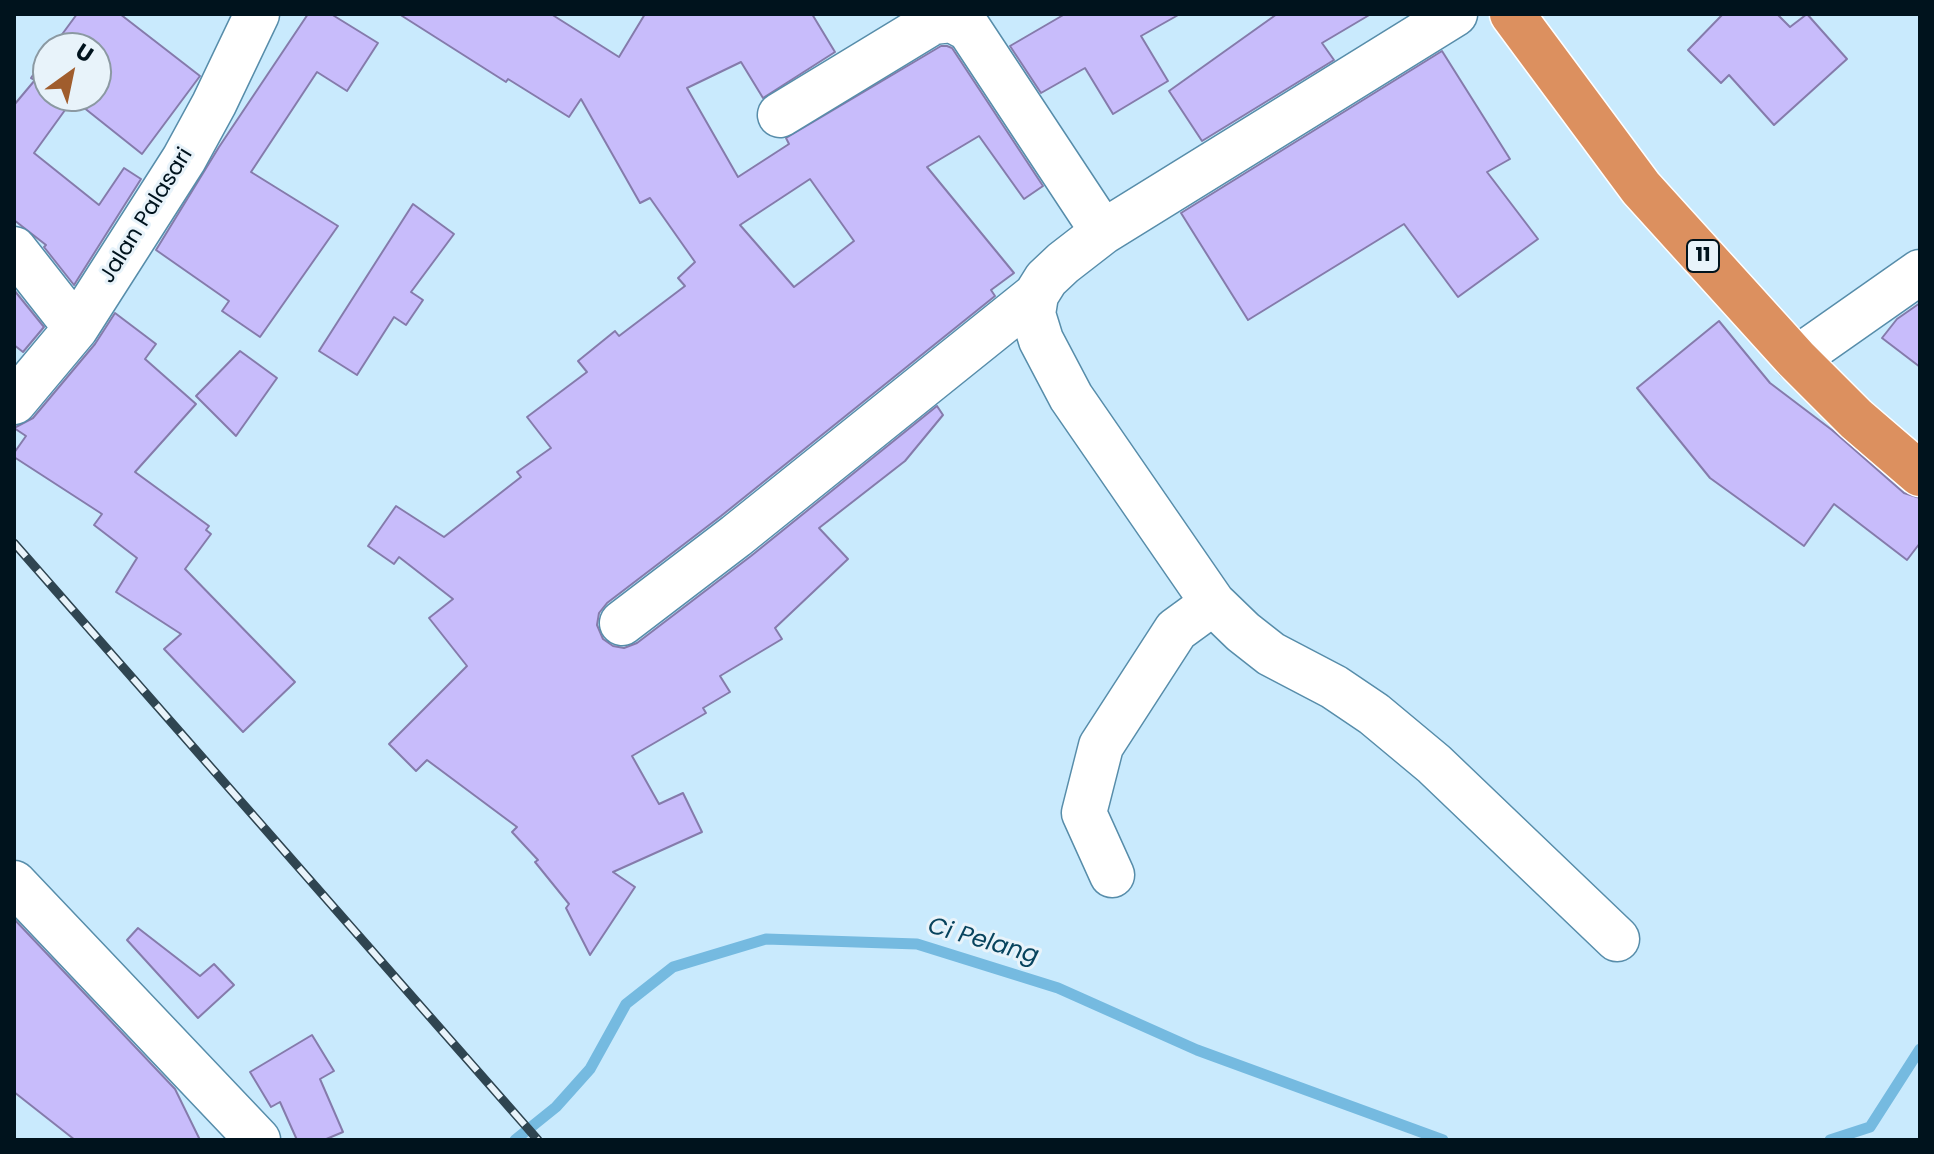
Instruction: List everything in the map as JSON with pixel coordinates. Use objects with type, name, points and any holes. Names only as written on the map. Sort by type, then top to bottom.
[{"type":"highway","name":"11","points":[[1512,14],[1641,188],[1796,359],[1856,419],[1920,474]]},
{"type":"street","name":"Jalan Palasari","points":[[14,402],[76,328],[184,159],[257,14]]},
{"type":"street","points":[[622,623],[736,536],[1036,295],[1046,279],[1063,263],[1103,232],[1455,14]]},
{"type":"street","points":[[780,115],[933,22],[952,20],[969,29],[1103,232]]},
{"type":"street","points":[[14,249],[76,328]]},
{"type":"street","points":[[1796,359],[1920,272]]},
{"type":"street","points":[[1036,295],[1033,314],[1041,340],[1071,397],[1213,603],[1271,654],[1334,687],[1386,724],[1434,764],[1617,939]]},
{"type":"street","points":[[1112,875],[1084,813],[1101,746],[1176,630],[1213,603]]},
{"type":"street","points":[[14,883],[258,1140]]},
{"type":"building","points":[[77,14],[120,14],[200,76],[142,154],[89,112],[112,112],[112,32],[64,32]]},
{"type":"building","points":[[308,14],[331,14],[378,43],[347,91],[317,72],[251,172],[338,226],[260,337],[222,311],[229,301],[156,250],[219,147]]},
{"type":"building","points":[[399,14],[551,14],[619,57],[645,14],[812,14],[835,52],[763,98],[741,62],[687,88],[738,177],[789,144],[786,138],[941,46],[947,46],[952,48],[1043,186],[1024,199],[979,136],[927,167],[1014,273],[991,290],[995,296],[721,516],[607,603],[599,613],[597,625],[603,639],[613,646],[624,648],[637,643],[751,556],[937,406],[943,415],[905,461],[819,528],[848,559],[775,628],[782,639],[720,676],[730,692],[703,708],[706,713],[632,756],[659,804],[683,793],[702,832],[613,872],[635,887],[590,955],[566,908],[569,904],[535,862],[538,860],[512,832],[517,827],[427,760],[416,771],[389,744],[467,666],[429,618],[453,599],[399,557],[394,564],[368,546],[396,506],[444,537],[521,477],[517,472],[551,448],[527,417],[587,372],[578,361],[615,331],[619,336],[685,286],[678,278],[695,262],[650,198],[640,203],[581,99],[569,117],[508,79],[506,82]],"holes":[[[810,179],[854,241],[794,287],[740,225]]]},
{"type":"building","points":[[1065,14],[1180,14],[1141,36],[1168,81],[1113,114],[1085,68],[1041,93],[1010,46]]},
{"type":"building","points":[[1277,14],[1371,14],[1322,43],[1334,60],[1202,141],[1169,91]]},
{"type":"building","points":[[1723,14],[1777,14],[1790,27],[1807,14],[1847,59],[1774,125],[1729,75],[1721,83],[1688,50]]},
{"type":"building","points":[[1442,51],[1510,159],[1487,172],[1538,239],[1458,297],[1404,224],[1248,320],[1181,213]]},
{"type":"building","points":[[32,84],[32,112],[64,112],[34,153],[99,205],[124,168],[141,179],[74,285],[44,247],[46,245],[14,220],[14,105]]},
{"type":"building","points":[[413,204],[454,234],[411,292],[423,300],[406,325],[394,317],[357,375],[319,351]]},
{"type":"building","points":[[14,290],[44,327],[23,352],[14,345]]},
{"type":"building","points":[[1920,303],[1920,367],[1882,338],[1897,319]]},
{"type":"building","points":[[115,313],[156,344],[145,359],[196,404],[135,472],[209,526],[206,530],[211,534],[185,569],[295,682],[243,732],[164,649],[181,634],[116,592],[137,558],[94,525],[102,514],[14,457],[26,436],[14,428],[33,418],[95,344]]},
{"type":"building","points":[[1719,321],[1770,383],[1832,430],[1904,493],[1920,498],[1920,543],[1907,560],[1834,504],[1804,546],[1710,478],[1637,388]]},
{"type":"building","points":[[240,351],[277,378],[236,436],[196,396]]},
{"type":"building","points":[[14,919],[175,1089],[200,1140],[75,1140],[14,1092]]},
{"type":"building","points":[[138,928],[200,976],[214,964],[234,985],[198,1018],[127,940]]},
{"type":"building","points":[[312,1035],[334,1071],[320,1079],[343,1132],[324,1140],[297,1140],[280,1102],[271,1107],[250,1072]]},
{"type":"waterway","name":"Ci Pelang","points":[[515,1140],[556,1107],[590,1069],[626,1004],[673,967],[766,939],[917,944],[1058,988],[1197,1050],[1443,1140]]},
{"type":"waterway","name":"Ci Pelang","points":[[1830,1140],[1870,1127],[1920,1049]]},
{"type":"railway","points":[[14,543],[538,1140]]}]
